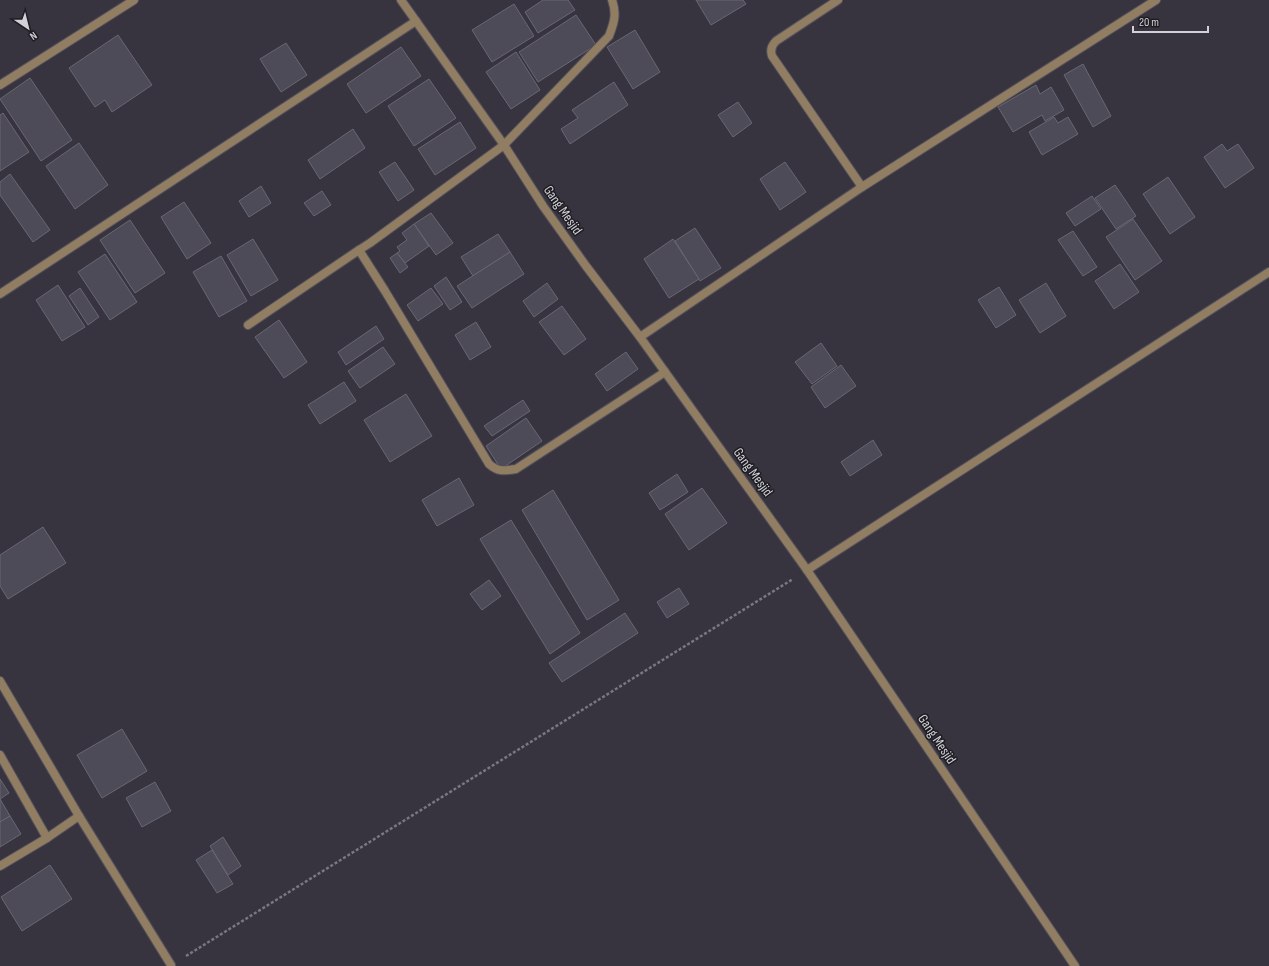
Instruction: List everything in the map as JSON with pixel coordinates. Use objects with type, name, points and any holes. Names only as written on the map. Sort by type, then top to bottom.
[{"type":"street","points":[[0,85],[134,0]]},
{"type":"street","name":"Gang Mesjid","points":[[401,0],[504,145],[552,218],[586,266],[640,337],[807,570],[1075,966]]},
{"type":"street","points":[[248,325],[370,243],[504,145],[609,36],[615,21],[615,8],[612,0]]},
{"type":"street","points":[[838,0],[776,41],[770,52],[862,186]]},
{"type":"street","points":[[640,337],[862,186],[1156,0]]},
{"type":"street","points":[[0,294],[416,21]]},
{"type":"street","points":[[359,250],[489,464],[494,469],[516,469],[665,372]]},
{"type":"street","points":[[807,570],[1269,272]]},
{"type":"street","points":[[0,681],[79,816],[171,965]]},
{"type":"street","points":[[0,755],[47,838]]},
{"type":"street","points":[[0,866],[47,838],[79,816]]},
{"type":"path","points":[[171,965],[807,570]]},
{"type":"building","points":[[543,0],[568,0],[575,10],[538,33],[525,12]]},
{"type":"building","points":[[696,0],[743,0],[746,4],[711,25]]},
{"type":"building","points":[[514,4],[534,36],[492,62],[472,30]]},
{"type":"building","points":[[576,15],[596,45],[538,82],[519,52]]},
{"type":"building","points":[[635,30],[660,72],[633,89],[607,47]]},
{"type":"building","points":[[118,35],[152,85],[112,112],[105,100],[95,107],[69,68]]},
{"type":"building","points":[[286,43],[307,75],[281,92],[260,59]]},
{"type":"building","points":[[401,47],[421,76],[366,113],[347,84]]},
{"type":"building","points":[[516,52],[540,90],[511,109],[486,72]]},
{"type":"building","points":[[1083,64],[1111,116],[1093,127],[1064,75]]},
{"type":"building","points":[[30,78],[72,140],[41,161],[0,99]]},
{"type":"building","points":[[429,79],[456,118],[414,146],[388,106]]},
{"type":"building","points":[[614,82],[628,105],[570,144],[561,129],[578,118],[572,110]]},
{"type":"building","points":[[1036,85],[1040,94],[1051,87],[1064,110],[1045,121],[1042,115],[1013,132],[998,107]]},
{"type":"building","points":[[738,102],[752,123],[733,137],[718,115]]},
{"type":"building","points":[[3,113],[29,152],[0,171],[0,115]]},
{"type":"building","points":[[1054,117],[1058,123],[1068,117],[1078,134],[1042,155],[1029,132]]},
{"type":"building","points":[[460,122],[476,148],[435,175],[418,149]]},
{"type":"building","points":[[353,129],[365,148],[320,179],[308,160]]},
{"type":"building","points":[[79,143],[108,185],[75,209],[46,166]]},
{"type":"building","points":[[1222,144],[1227,151],[1238,144],[1254,168],[1225,188],[1204,157]]},
{"type":"building","points":[[395,162],[414,190],[398,201],[379,172]]},
{"type":"building","points":[[785,162],[806,192],[780,210],[760,179]]},
{"type":"building","points":[[10,174],[50,230],[33,242],[0,195],[0,182]]},
{"type":"building","points":[[1168,177],[1195,217],[1170,234],[1143,194]]},
{"type":"building","points":[[1115,185],[1136,216],[1116,229],[1095,198]]},
{"type":"building","points":[[261,186],[271,203],[249,217],[239,201]]},
{"type":"building","points":[[322,191],[331,205],[314,216],[304,203]]},
{"type":"building","points":[[1092,196],[1101,209],[1075,226],[1066,213]]},
{"type":"building","points":[[184,202],[211,243],[187,259],[161,217]]},
{"type":"building","points":[[431,213],[453,243],[436,255],[414,224]]},
{"type":"building","points":[[1133,219],[1162,261],[1135,280],[1106,237]]},
{"type":"building","points":[[130,220],[165,273],[135,293],[100,240]]},
{"type":"building","points":[[414,224],[429,246],[405,263],[397,253],[400,251],[397,247],[407,240],[402,233]]},
{"type":"building","points":[[695,228],[721,268],[700,281],[675,241]]},
{"type":"building","points":[[1073,231],[1097,267],[1083,276],[1058,240]]},
{"type":"building","points":[[498,234],[510,252],[473,276],[461,257]]},
{"type":"building","points":[[253,239],[278,280],[251,296],[227,255]]},
{"type":"building","points":[[673,239],[699,279],[669,298],[644,259]]},
{"type":"building","points":[[510,252],[524,274],[472,308],[457,286]]},
{"type":"building","points":[[397,253],[408,267],[400,273],[390,258]]},
{"type":"building","points":[[105,254],[137,302],[110,320],[78,272]]},
{"type":"building","points":[[221,256],[247,301],[219,317],[193,272]]},
{"type":"building","points":[[1120,264],[1139,292],[1114,309],[1095,281]]},
{"type":"building","points":[[446,277],[462,302],[450,310],[434,286]]},
{"type":"building","points":[[547,283],[558,299],[534,317],[523,301]]},
{"type":"building","points":[[1046,283],[1066,316],[1040,333],[1019,300]]},
{"type":"building","points":[[58,285],[85,327],[62,341],[36,300]]},
{"type":"building","points":[[999,287],[1016,315],[996,328],[978,300]]},
{"type":"building","points":[[80,288],[99,317],[88,325],[69,296]]},
{"type":"building","points":[[431,288],[443,304],[418,321],[407,305]]},
{"type":"building","points":[[562,306],[586,339],[564,355],[539,322]]},
{"type":"building","points":[[279,320],[307,362],[284,378],[255,337]]},
{"type":"building","points":[[476,322],[491,347],[470,360],[455,335]]},
{"type":"building","points":[[376,326],[384,339],[346,365],[338,352]]},
{"type":"building","points":[[821,343],[837,366],[812,384],[795,362]]},
{"type":"building","points":[[383,347],[395,364],[360,388],[348,371]]},
{"type":"building","points":[[626,352],[638,369],[607,391],[595,374]]},
{"type":"building","points":[[841,365],[856,386],[825,408],[811,387]]},
{"type":"building","points":[[344,382],[356,401],[320,424],[308,405]]},
{"type":"building","points":[[406,394],[432,436],[390,462],[364,420]]},
{"type":"building","points":[[523,400],[530,411],[492,436],[484,426]]},
{"type":"building","points":[[526,418],[542,441],[501,469],[486,446]]},
{"type":"building","points":[[873,440],[882,455],[850,476],[841,462]]},
{"type":"building","points":[[677,474],[688,492],[660,510],[649,493]]},
{"type":"building","points":[[459,478],[474,505],[437,526],[422,500]]},
{"type":"building","points":[[702,488],[727,523],[689,550],[665,514]]},
{"type":"building","points":[[553,490],[619,600],[587,620],[522,510]]},
{"type":"building","points":[[511,520],[580,633],[550,654],[480,539]]},
{"type":"building","points":[[43,527],[66,563],[8,599],[0,586],[0,555]]},
{"type":"building","points":[[489,580],[501,596],[482,610],[470,594]]},
{"type":"building","points":[[679,588],[689,604],[667,618],[657,602]]},
{"type":"building","points":[[625,613],[638,633],[562,682],[549,663]]},
{"type":"building","points":[[122,729],[147,771],[102,798],[77,755]]},
{"type":"building","points":[[0,779],[9,793],[0,799]]},
{"type":"building","points":[[155,782],[171,811],[142,827],[126,798]]},
{"type":"building","points":[[0,799],[10,816],[0,822]]},
{"type":"building","points":[[10,816],[21,834],[0,847],[0,822]]},
{"type":"building","points":[[223,837],[241,866],[228,875],[210,846]]},
{"type":"building","points":[[212,850],[233,884],[217,893],[196,860]]},
{"type":"building","points":[[50,865],[72,899],[22,931],[1,897]]}]
